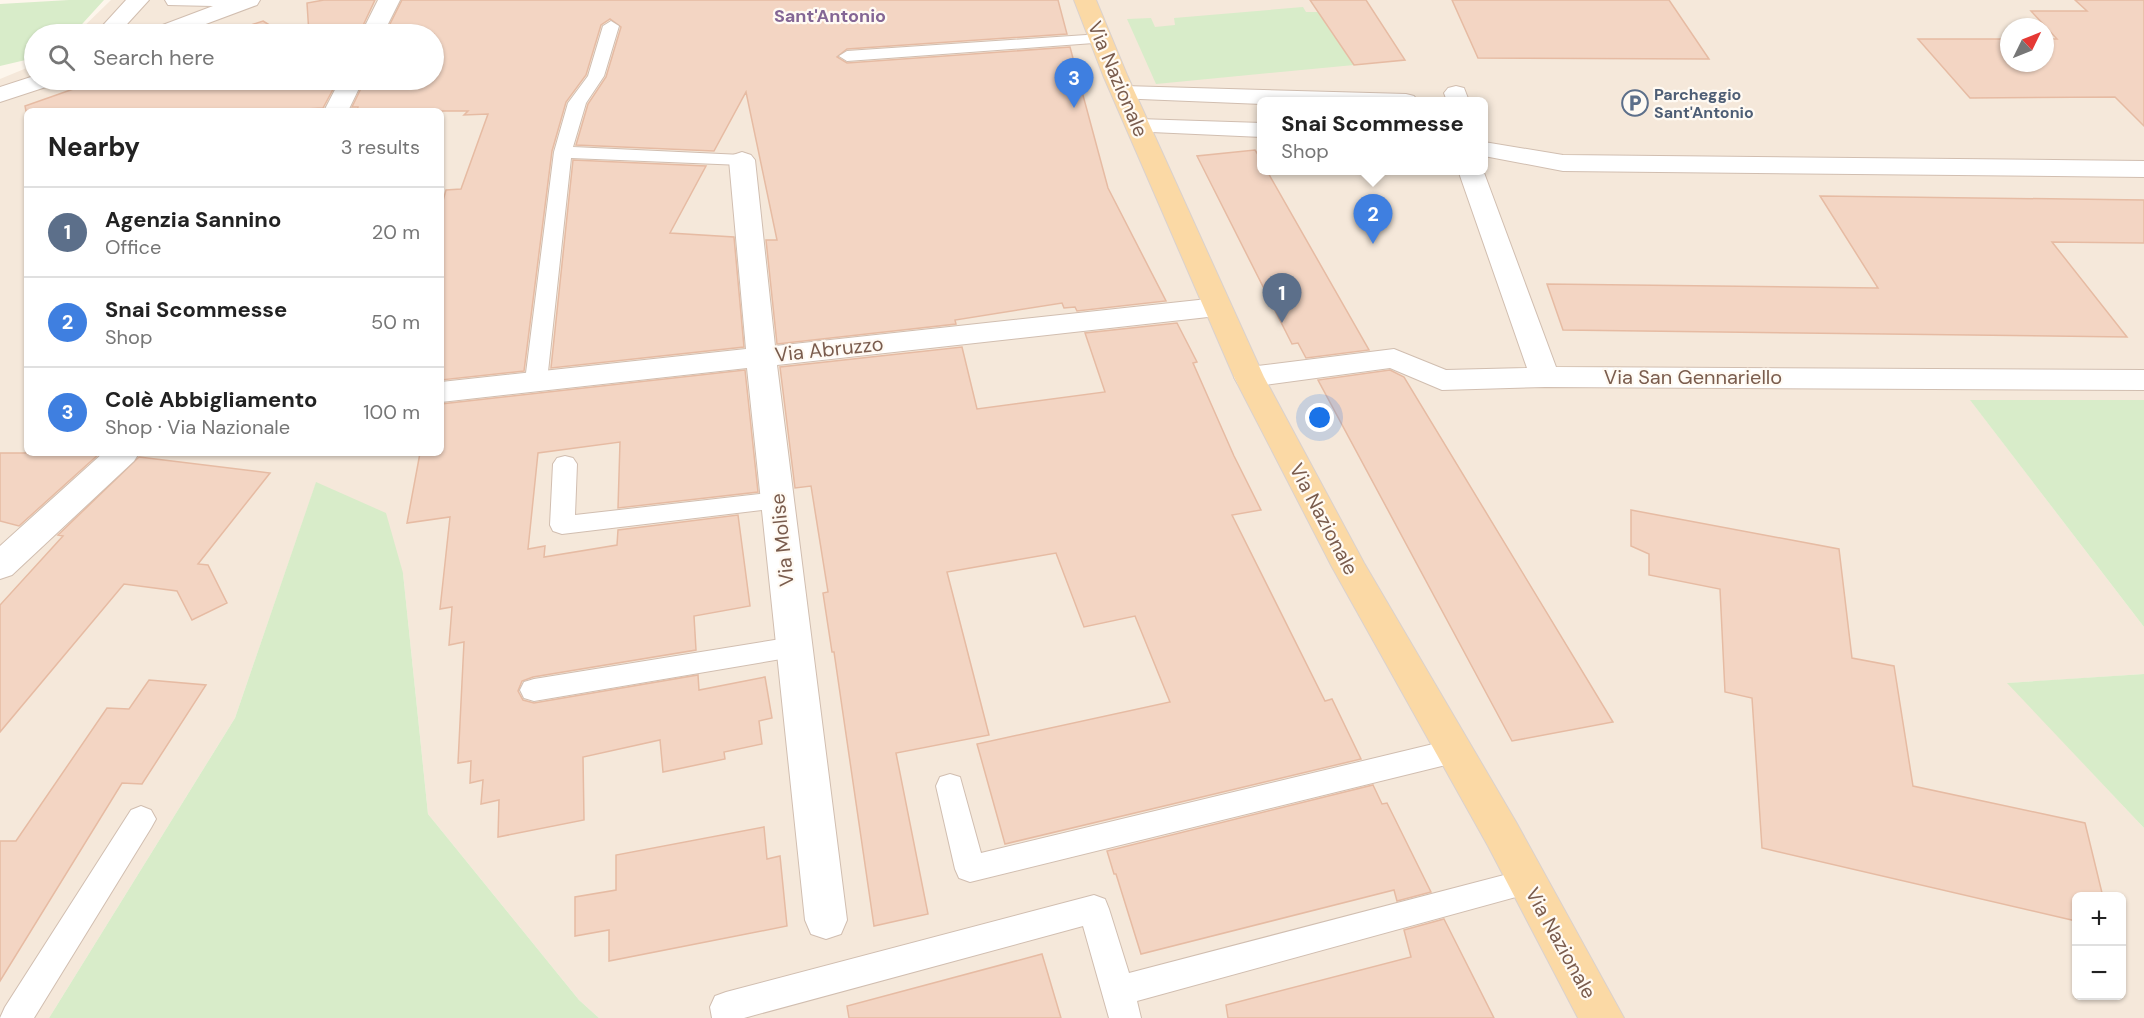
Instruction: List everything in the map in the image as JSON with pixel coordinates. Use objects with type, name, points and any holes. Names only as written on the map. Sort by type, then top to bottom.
[{"type":"main road","name":"Via Nazionale","points":[[1085,0],[1249,377],[1349,567],[1602,1018]]},
{"type":"street","points":[[115,24],[138,0]]},
{"type":"street","points":[[176,0],[195,2],[224,0]]},
{"type":"street","points":[[186,24],[249,0]]},
{"type":"street","points":[[377,24],[389,0]]},
{"type":"street","points":[[0,94],[24,86]]},
{"type":"street","points":[[337,108],[346,90]]},
{"type":"street","points":[[1124,93],[1257,97]]},
{"type":"street","points":[[1138,126],[1257,130]]},
{"type":"street","points":[[1488,150],[1563,163],[2144,169]]},
{"type":"street","name":"Via Molise","points":[[742,160],[761,356],[826,920]]},
{"type":"street","points":[[1471,175],[1545,377]]},
{"type":"street","name":"Via Abruzzo","points":[[444,392],[1217,307]]},
{"type":"street","name":"Via San Gennariello","points":[[1249,377],[1394,358],[1442,380],[1545,377],[2144,380]]},
{"type":"street","points":[[0,566],[120,456]]},
{"type":"lane","points":[[536,381],[563,152],[577,103],[596,76],[612,26]]},
{"type":"lane","points":[[848,56],[1101,39]]},
{"type":"lane","points":[[563,152],[742,160]]},
{"type":"lane","points":[[565,464],[562,525],[778,500]]},
{"type":"lane","points":[[534,690],[794,647]]},
{"type":"lane","points":[[950,786],[970,869],[1454,751]]},
{"type":"lane","points":[[16,1018],[141,819]]},
{"type":"lane","points":[[728,1018],[726,1007],[1094,909],[1121,1004],[1527,882]]},
{"type":"shaded area","points":[[111,0],[2144,0],[2144,400],[1971,401],[2144,627],[2144,674],[2008,683],[2144,828],[2144,1018],[599,1018],[579,1000],[428,814],[403,573],[316,483],[235,718],[49,1018],[0,1018],[0,79],[24,69],[24,90],[444,90],[444,24],[86,24]]},
{"type":"green space","points":[[104,0],[82,24],[24,24],[24,60],[0,66],[0,4]]},
{"type":"green space","points":[[1303,7],[1306,12],[1318,12],[1354,65],[1156,84],[1127,19],[1151,18],[1155,27],[1175,25],[1174,18]]},
{"type":"green space","points":[[1970,400],[2144,400],[2144,627]]},
{"type":"green space","points":[[316,482],[386,513],[403,573],[428,814],[579,1000],[599,1018],[49,1018],[235,718]]},
{"type":"green space","points":[[2144,674],[2144,828],[2007,683]]},
{"type":"building","points":[[324,0],[375,0],[364,24],[308,24],[307,3]]},
{"type":"building","points":[[402,0],[1058,0],[1067,34],[847,49],[837,57],[847,63],[1070,47],[1108,188],[1166,301],[1077,311],[1075,307],[1064,308],[1062,303],[955,320],[956,324],[777,344],[766,240],[777,240],[746,92],[714,151],[576,145],[588,104],[606,77],[621,27],[610,19],[601,25],[586,75],[566,102],[552,151],[524,371],[444,380],[444,197],[446,190],[461,189],[488,114],[464,115],[468,111],[444,111],[444,108],[352,107],[360,90],[444,90],[444,24],[390,24]]},
{"type":"building","points":[[1310,0],[1366,0],[1405,60],[1354,65]]},
{"type":"building","points":[[1452,0],[1669,0],[1709,59],[1478,58]]},
{"type":"building","points":[[2075,0],[2144,0],[2144,126],[2115,97],[1970,98],[1918,39],[2000,39],[2000,72],[2054,72],[2054,39],[2057,39],[2054,36],[2054,18],[2038,18],[2031,11],[2087,11]]},
{"type":"building","points":[[71,90],[333,90],[323,108],[25,108],[25,106]]},
{"type":"building","points":[[1255,150],[1257,175],[1269,175],[1369,350],[1306,358],[1298,343],[1292,344],[1197,156]]},
{"type":"building","points":[[573,160],[706,166],[670,233],[734,237],[744,347],[551,368]]},
{"type":"building","points":[[1820,196],[2144,200],[2144,243],[2052,242],[2127,337],[1563,330],[1547,284],[1878,288]]},
{"type":"building","points":[[1177,323],[1197,362],[1193,363],[1234,456],[1261,510],[1232,515],[1325,701],[1332,699],[1361,759],[1005,844],[977,744],[1170,702],[1135,616],[1084,627],[1056,553],[947,572],[989,735],[896,753],[928,914],[874,926],[834,652],[832,652],[823,593],[828,592],[811,486],[795,488],[780,367],[962,347],[977,409],[1105,392],[1085,333]]},
{"type":"building","points":[[745,370],[758,492],[618,508],[620,442],[538,453],[528,549],[545,546],[544,557],[617,545],[618,530],[738,515],[750,606],[694,616],[696,650],[533,677],[522,681],[518,691],[523,700],[534,703],[698,675],[699,690],[765,677],[772,718],[759,721],[762,744],[724,752],[725,759],[663,772],[660,740],[583,757],[584,820],[498,837],[499,800],[481,804],[483,780],[470,783],[471,761],[458,763],[464,642],[449,645],[452,607],[440,609],[450,517],[407,523],[419,456],[444,456],[444,404]]},
{"type":"building","points":[[1390,370],[1404,377],[1613,722],[1512,741],[1318,380]]},
{"type":"building","points":[[0,453],[24,453],[24,456],[97,456],[19,526],[0,521]]},
{"type":"building","points":[[139,457],[270,473],[198,564],[208,565],[227,603],[192,620],[177,591],[124,584],[0,732],[0,605],[63,536],[58,535]]},
{"type":"building","points":[[1631,510],[1839,549],[1852,658],[1894,666],[1913,786],[2085,823],[2102,892],[2072,892],[2072,920],[1762,848],[1752,698],[1725,692],[1720,589],[1649,575],[1649,554],[1631,546]]},
{"type":"building","points":[[149,680],[206,685],[142,784],[122,783],[0,981],[0,841],[16,841],[107,708],[129,709]]},
{"type":"building","points":[[1373,785],[1382,804],[1387,803],[1431,892],[1397,901],[1394,890],[1141,954],[1107,851]]},
{"type":"building","points":[[764,827],[767,859],[780,856],[787,926],[609,961],[609,930],[575,936],[575,897],[616,890],[616,855]]},
{"type":"building","points":[[1444,919],[1494,1018],[1228,1018],[1226,1005],[1411,957],[1404,930]]},
{"type":"building","points":[[1042,954],[1061,1018],[849,1018],[847,1006]]},
{"type":"place","name":"Parcheggio Sant'Antonio","points":[[1635,103]]},
{"type":"place","name":"Colè Abbigliamento","points":[[1074,108]]},
{"type":"place","name":"Snai Scommesse","points":[[1373,244]]},
{"type":"place","name":"Agenzia Sannino","points":[[1282,323]]},
{"type":"district","name":"Sant'Antonio","points":[[830,16]]}]
